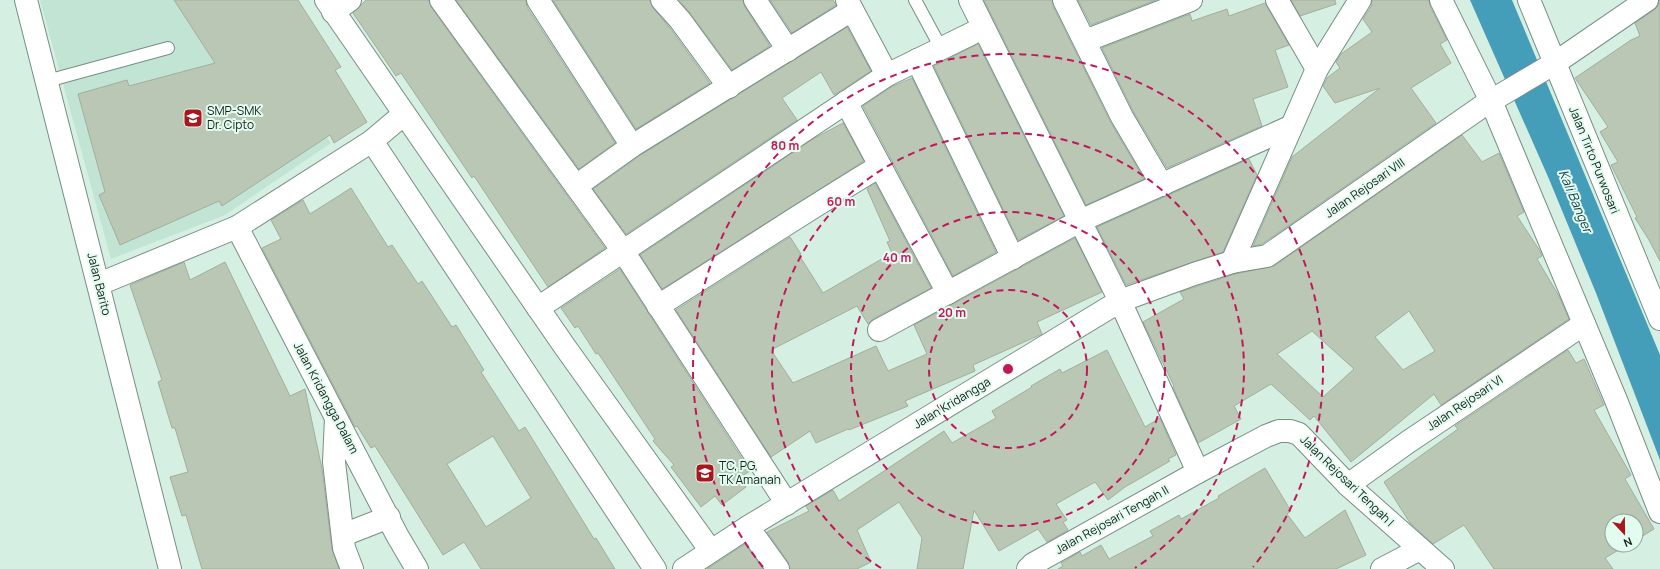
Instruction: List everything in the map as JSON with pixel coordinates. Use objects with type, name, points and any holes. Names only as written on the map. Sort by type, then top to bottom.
[{"type":"street","name":"Jalan Barito","points":[[26,0],[170,569]]},
{"type":"street","points":[[441,0],[623,251],[787,504]]},
{"type":"street","points":[[538,0],[632,146]]},
{"type":"street","points":[[662,0],[680,20],[729,86]]},
{"type":"street","points":[[755,0],[788,50]]},
{"type":"street","points":[[970,0],[1120,301],[1198,472]]},
{"type":"street","points":[[1064,0],[1122,117],[1162,185]]},
{"type":"street","points":[[1085,41],[1191,0]]},
{"type":"street","points":[[1277,0],[1316,69]]},
{"type":"street","points":[[1232,262],[1316,69],[1360,0]]},
{"type":"street","points":[[1441,0],[1497,97],[1584,324],[1660,512]]},
{"type":"street","name":"Jalan Tirto Purwosari","points":[[1529,0],[1550,66],[1652,277],[1660,319]]},
{"type":"street","points":[[1550,66],[1647,0]]},
{"type":"street","points":[[336,4],[404,114],[538,308],[711,551]]},
{"type":"street","points":[[576,186],[632,146],[788,50],[850,5],[887,75]]},
{"type":"street","points":[[538,308],[887,75],[983,28]]},
{"type":"street","points":[[917,60],[1013,258]]},
{"type":"street","name":"Jalan Rejosari VIII","points":[[1232,262],[1267,256],[1497,97],[1550,66]]},
{"type":"street","points":[[846,102],[948,293]]},
{"type":"street","points":[[99,284],[237,227],[372,141],[404,114]]},
{"type":"street","points":[[879,330],[1080,221],[1290,127]]},
{"type":"street","points":[[372,141],[655,569]]},
{"type":"street","points":[[658,306],[744,252],[783,225],[880,166]]},
{"type":"street","name":"Jalan Kridangga Dalam","points":[[237,227],[417,569]]},
{"type":"street","name":"Jalan Kridangga","points":[[684,569],[748,527],[1120,301],[1232,262]]},
{"type":"street","name":"Jalan Rejosari VI","points":[[1348,485],[1408,442],[1584,324]]},
{"type":"street","points":[[336,417],[334,462],[344,548],[352,569]]},
{"type":"street","name":"Jalan Rejosari Tengah I","points":[[1198,472],[1266,436],[1279,431],[1290,431],[1299,434],[1348,485],[1443,569]]},
{"type":"street","name":"Jalan Rejosari Tengah II","points":[[1028,569],[1033,564],[1198,472]]},
{"type":"street","points":[[343,535],[389,517]]},
{"type":"street","points":[[748,527],[778,569]]},
{"type":"street","points":[[1382,569],[1420,549]]},
{"type":"lane","points":[[915,0],[940,48]]},
{"type":"lane","points":[[47,81],[168,48]]},
{"type":"shaded area","name":"SMP-SMK Dr. Cipto","points":[[40,0],[236,0],[296,93],[331,143],[225,215],[111,259]]},
{"type":"water","name":"Kali Banger","points":[[1470,0],[1512,0],[1660,355],[1660,460],[1596,293],[1549,179]]},
{"type":"building","name":"SMP-SMK Dr. Cipto","points":[[174,0],[298,0],[341,67],[335,70],[367,122],[334,143],[330,135],[222,206],[219,201],[120,245],[99,195],[105,192],[78,94],[127,80],[129,86],[215,63]]},
{"type":"building","points":[[366,0],[429,0],[431,7],[605,248],[548,287],[474,176],[472,178],[401,73],[396,76],[353,13]]},
{"type":"building","points":[[456,0],[526,0],[527,7],[615,143],[579,169]]},
{"type":"building","points":[[553,0],[650,0],[653,8],[670,28],[710,83],[636,129]]},
{"type":"building","points":[[679,0],[743,0],[745,7],[770,46],[732,70]]},
{"type":"building","points":[[770,0],[833,0],[836,5],[792,33]]},
{"type":"building","points":[[984,0],[1052,0],[1053,6],[1111,123],[1144,179],[1086,205]]},
{"type":"building","points":[[1078,0],[1156,0],[1091,25]]},
{"type":"building","points":[[1291,0],[1335,0],[1336,4],[1300,16]]},
{"type":"building","points":[[1372,0],[1429,0],[1430,6],[1447,40],[1440,44],[1451,63],[1411,88],[1436,123],[1262,244],[1253,246],[1292,157],[1380,88],[1335,103],[1323,86],[1327,78],[1340,68],[1336,62],[1341,54],[1372,32],[1363,19],[1371,7]]},
{"type":"building","points":[[1659,0],[1660,261],[1635,218],[1637,217],[1611,165],[1618,162],[1600,132],[1608,127],[1575,78],[1631,40],[1640,36],[1635,23],[1654,10],[1658,6]]},
{"type":"building","points":[[1265,3],[1289,45],[1275,50],[1288,87],[1253,99],[1262,126],[1167,168],[1133,111],[1102,48],[1190,14],[1192,21],[1227,9],[1229,16]]},
{"type":"building","points":[[847,27],[871,71],[834,95],[821,72],[782,98],[797,120],[626,234],[593,189],[639,156]]},
{"type":"building","points":[[978,44],[1064,216],[1018,240],[934,66]]},
{"type":"building","points":[[912,78],[996,252],[953,276],[863,106],[891,87]]},
{"type":"building","points":[[843,123],[864,161],[662,289],[640,255],[813,139]]},
{"type":"building","points":[[1462,135],[1482,162],[1499,153],[1524,212],[1517,216],[1540,251],[1542,256],[1537,259],[1559,296],[1569,319],[1441,405],[1434,394],[1351,462],[1314,416],[1310,420],[1271,384],[1234,406],[1241,419],[1198,443],[1173,387],[1174,386],[1143,322],[1184,299],[1180,292],[1235,274],[1274,266]],"holes":[[[1409,311],[1435,351],[1403,370],[1375,337]],[[1312,331],[1354,369],[1323,397],[1277,354]]]},
{"type":"building","points":[[1249,159],[1257,175],[1223,252],[1126,285],[1097,227]]},
{"type":"building","points":[[875,183],[931,288],[873,319],[868,324],[857,306],[771,350],[793,383],[876,346],[888,371],[927,354],[914,325],[1075,238],[1102,292],[1037,322],[1042,334],[973,365],[975,371],[905,401],[908,406],[816,443],[810,431],[771,457],[676,310],[790,237],[801,254],[799,255],[823,293],[892,253],[887,242],[890,241],[867,189]]},
{"type":"building","points":[[351,188],[388,247],[392,245],[418,284],[422,281],[452,327],[456,325],[484,370],[481,372],[519,431],[525,427],[594,539],[596,538],[615,569],[481,569],[464,542],[443,555],[375,446],[371,448],[357,426],[355,427],[262,248],[281,239],[271,220],[303,200],[310,214]],"holes":[[[493,436],[531,498],[486,527],[447,464]]]},
{"type":"building","points":[[184,262],[190,280],[225,262],[290,396],[305,389],[322,469],[332,549],[339,569],[202,569],[186,515],[182,516],[170,477],[188,472],[175,428],[172,428],[158,382],[162,380],[130,285]]},
{"type":"building","points":[[620,269],[750,471],[739,478],[746,487],[722,505],[715,496],[701,507],[671,467],[674,465],[653,441],[655,439],[598,353],[596,354],[578,326],[575,328],[561,308]]},
{"type":"building","points":[[1107,350],[1145,427],[1160,418],[1176,455],[1168,459],[1170,461],[1125,487],[1108,500],[1095,482],[1056,504],[1067,520],[1063,522],[1068,530],[1047,542],[1038,529],[999,551],[974,510],[963,569],[917,569],[922,538],[899,502],[857,530],[871,562],[857,569],[790,569],[788,562],[767,532],[809,511],[806,506],[833,490],[839,501],[944,431],[952,443],[996,418],[992,411],[1032,387],[1031,386],[1060,369],[1062,373]]},
{"type":"building","points":[[1568,350],[1576,363],[1584,359],[1604,405],[1594,410],[1631,475],[1625,479],[1654,529],[1644,535],[1644,513],[1604,513],[1604,553],[1613,553],[1605,558],[1613,569],[1494,569],[1464,525],[1433,544],[1410,523],[1384,482],[1458,429],[1455,426]]},
{"type":"building","points":[[1265,468],[1291,511],[1287,514],[1305,538],[1345,510],[1366,555],[1336,569],[1058,569],[1063,566],[1061,563],[1080,552],[1082,556],[1101,545],[1109,559],[1153,536],[1150,531],[1179,515],[1181,519],[1219,498],[1218,496]]},
{"type":"building","points":[[745,544],[763,569],[707,569]]},
{"type":"place","name":"SMP-SMK Dr. Cipto","points":[[193,118]]},
{"type":"place","name":"TC, PG, TK Amanah","points":[[705,473]]}]
